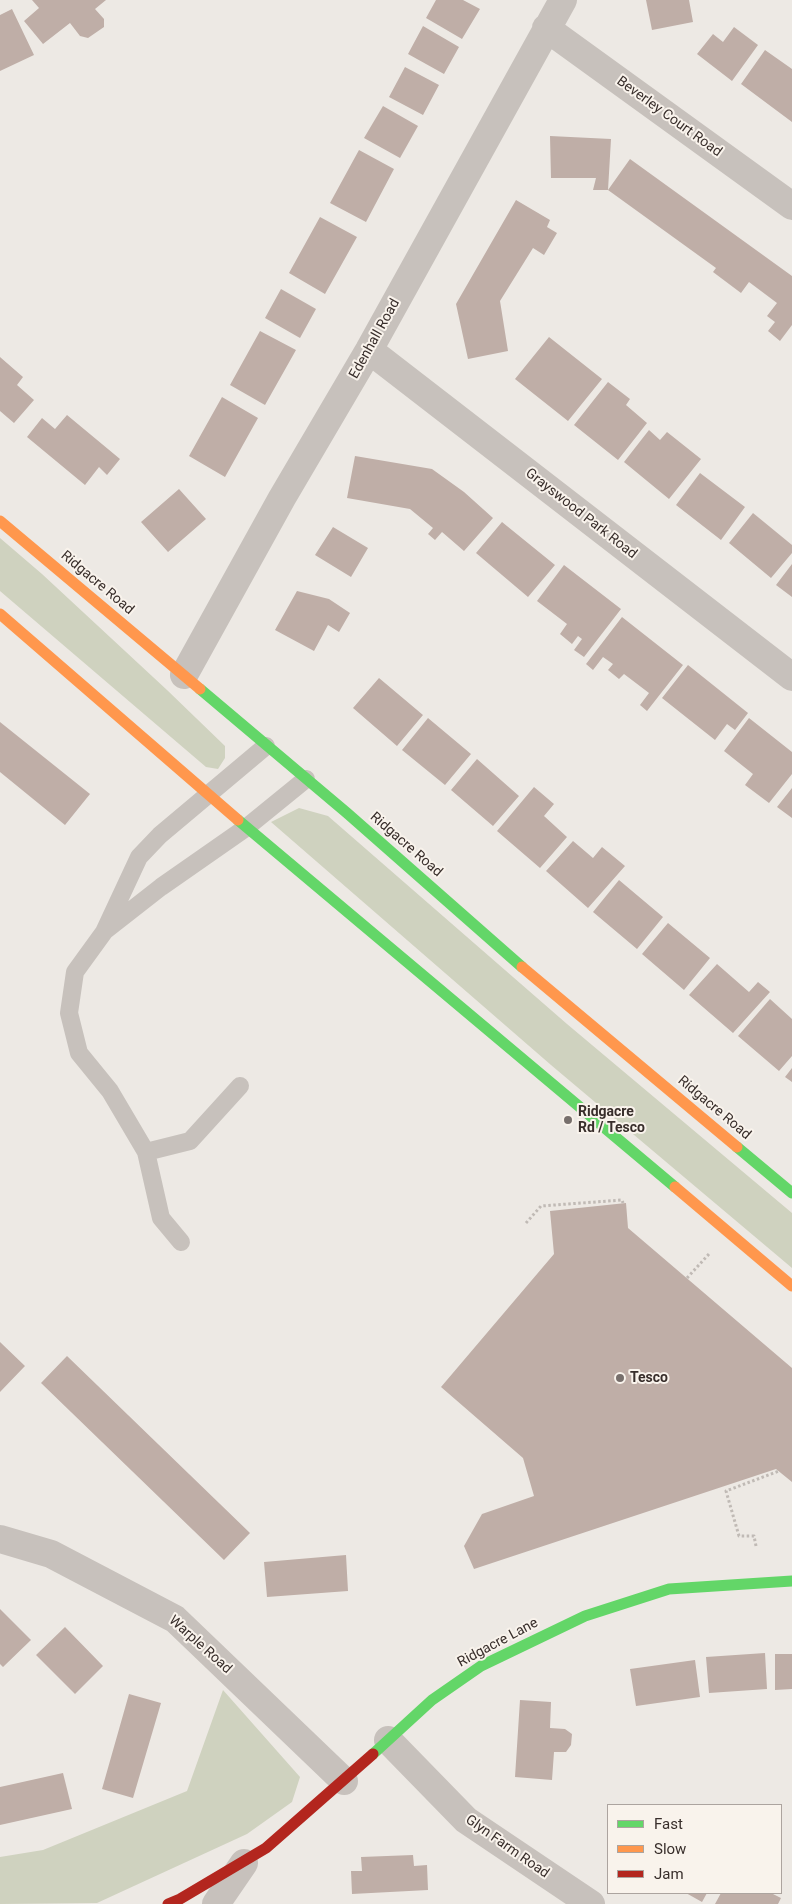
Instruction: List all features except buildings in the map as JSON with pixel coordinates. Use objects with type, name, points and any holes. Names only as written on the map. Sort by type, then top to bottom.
[{"type":"street","name":"Edenhall Road","points":[[184,675],[282,498],[369,350],[562,0]]},
{"type":"street","name":"Beverley Court Road","points":[[546,28],[792,206]]},
{"type":"street","name":"Grayswood Park Road","points":[[369,350],[792,678]]},
{"type":"street","name":"Ridgacre Road","points":[[0,521],[347,813],[526,969],[792,1194]]},
{"type":"street","points":[[0,614],[210,793],[247,827],[792,1286]]},
{"type":"street","name":"Warple Road","points":[[0,1539],[51,1554],[174,1619],[344,1781]]},
{"type":"street","name":"Ridgacre Lane","points":[[168,1904],[180,1899],[266,1848],[344,1781],[432,1700],[481,1666],[585,1616],[669,1589],[792,1582]]},
{"type":"street","name":"Glyn Farm Road","points":[[388,1740],[466,1820],[591,1904]]},
{"type":"street","points":[[216,1904],[244,1862]]},
{"type":"lane","points":[[181,1242],[161,1218],[146,1152],[110,1091],[78,1053],[69,1013],[75,972],[104,932],[139,857],[160,835],[266,746]]},
{"type":"lane","points":[[104,932],[161,887],[247,827],[306,779]]},
{"type":"lane","points":[[146,1152],[190,1141],[240,1086]]},
{"type":"path","points":[[526,1223],[541,1206],[622,1200],[623,1203]]},
{"type":"path","points":[[756,1546],[754,1536],[738,1536],[726,1491],[779,1471]]},
{"type":"green space","points":[[0,538],[42,574],[225,746],[225,758],[218,769],[206,767],[0,591]]},
{"type":"green space","points":[[299,808],[328,816],[567,1024],[792,1213],[792,1268],[551,1065],[271,822]]},
{"type":"green space","points":[[223,1690],[300,1777],[292,1802],[247,1834],[97,1903],[0,1904],[0,1857],[43,1850],[187,1791]]},
{"type":"traffic: fast","points":[[200,689],[347,813],[522,967]]},
{"type":"traffic: fast","points":[[238,820],[675,1187]]},
{"type":"traffic: fast","points":[[737,1147],[792,1193]]},
{"type":"traffic: fast","points":[[373,1754],[432,1700],[481,1666],[585,1616],[669,1589],[792,1581]]},
{"type":"traffic: slow","points":[[0,521],[200,689]]},
{"type":"traffic: slow","points":[[0,614],[238,820]]},
{"type":"traffic: slow","points":[[522,967],[737,1147]]},
{"type":"traffic: slow","points":[[675,1187],[792,1286]]},
{"type":"traffic: jam","points":[[168,1904],[180,1899],[266,1848],[373,1754]]},
{"type":"place","name":"Ridgacre Rd / Tesco","points":[[568,1120]]},
{"type":"place","name":"Tesco","points":[[620,1378]]}]
